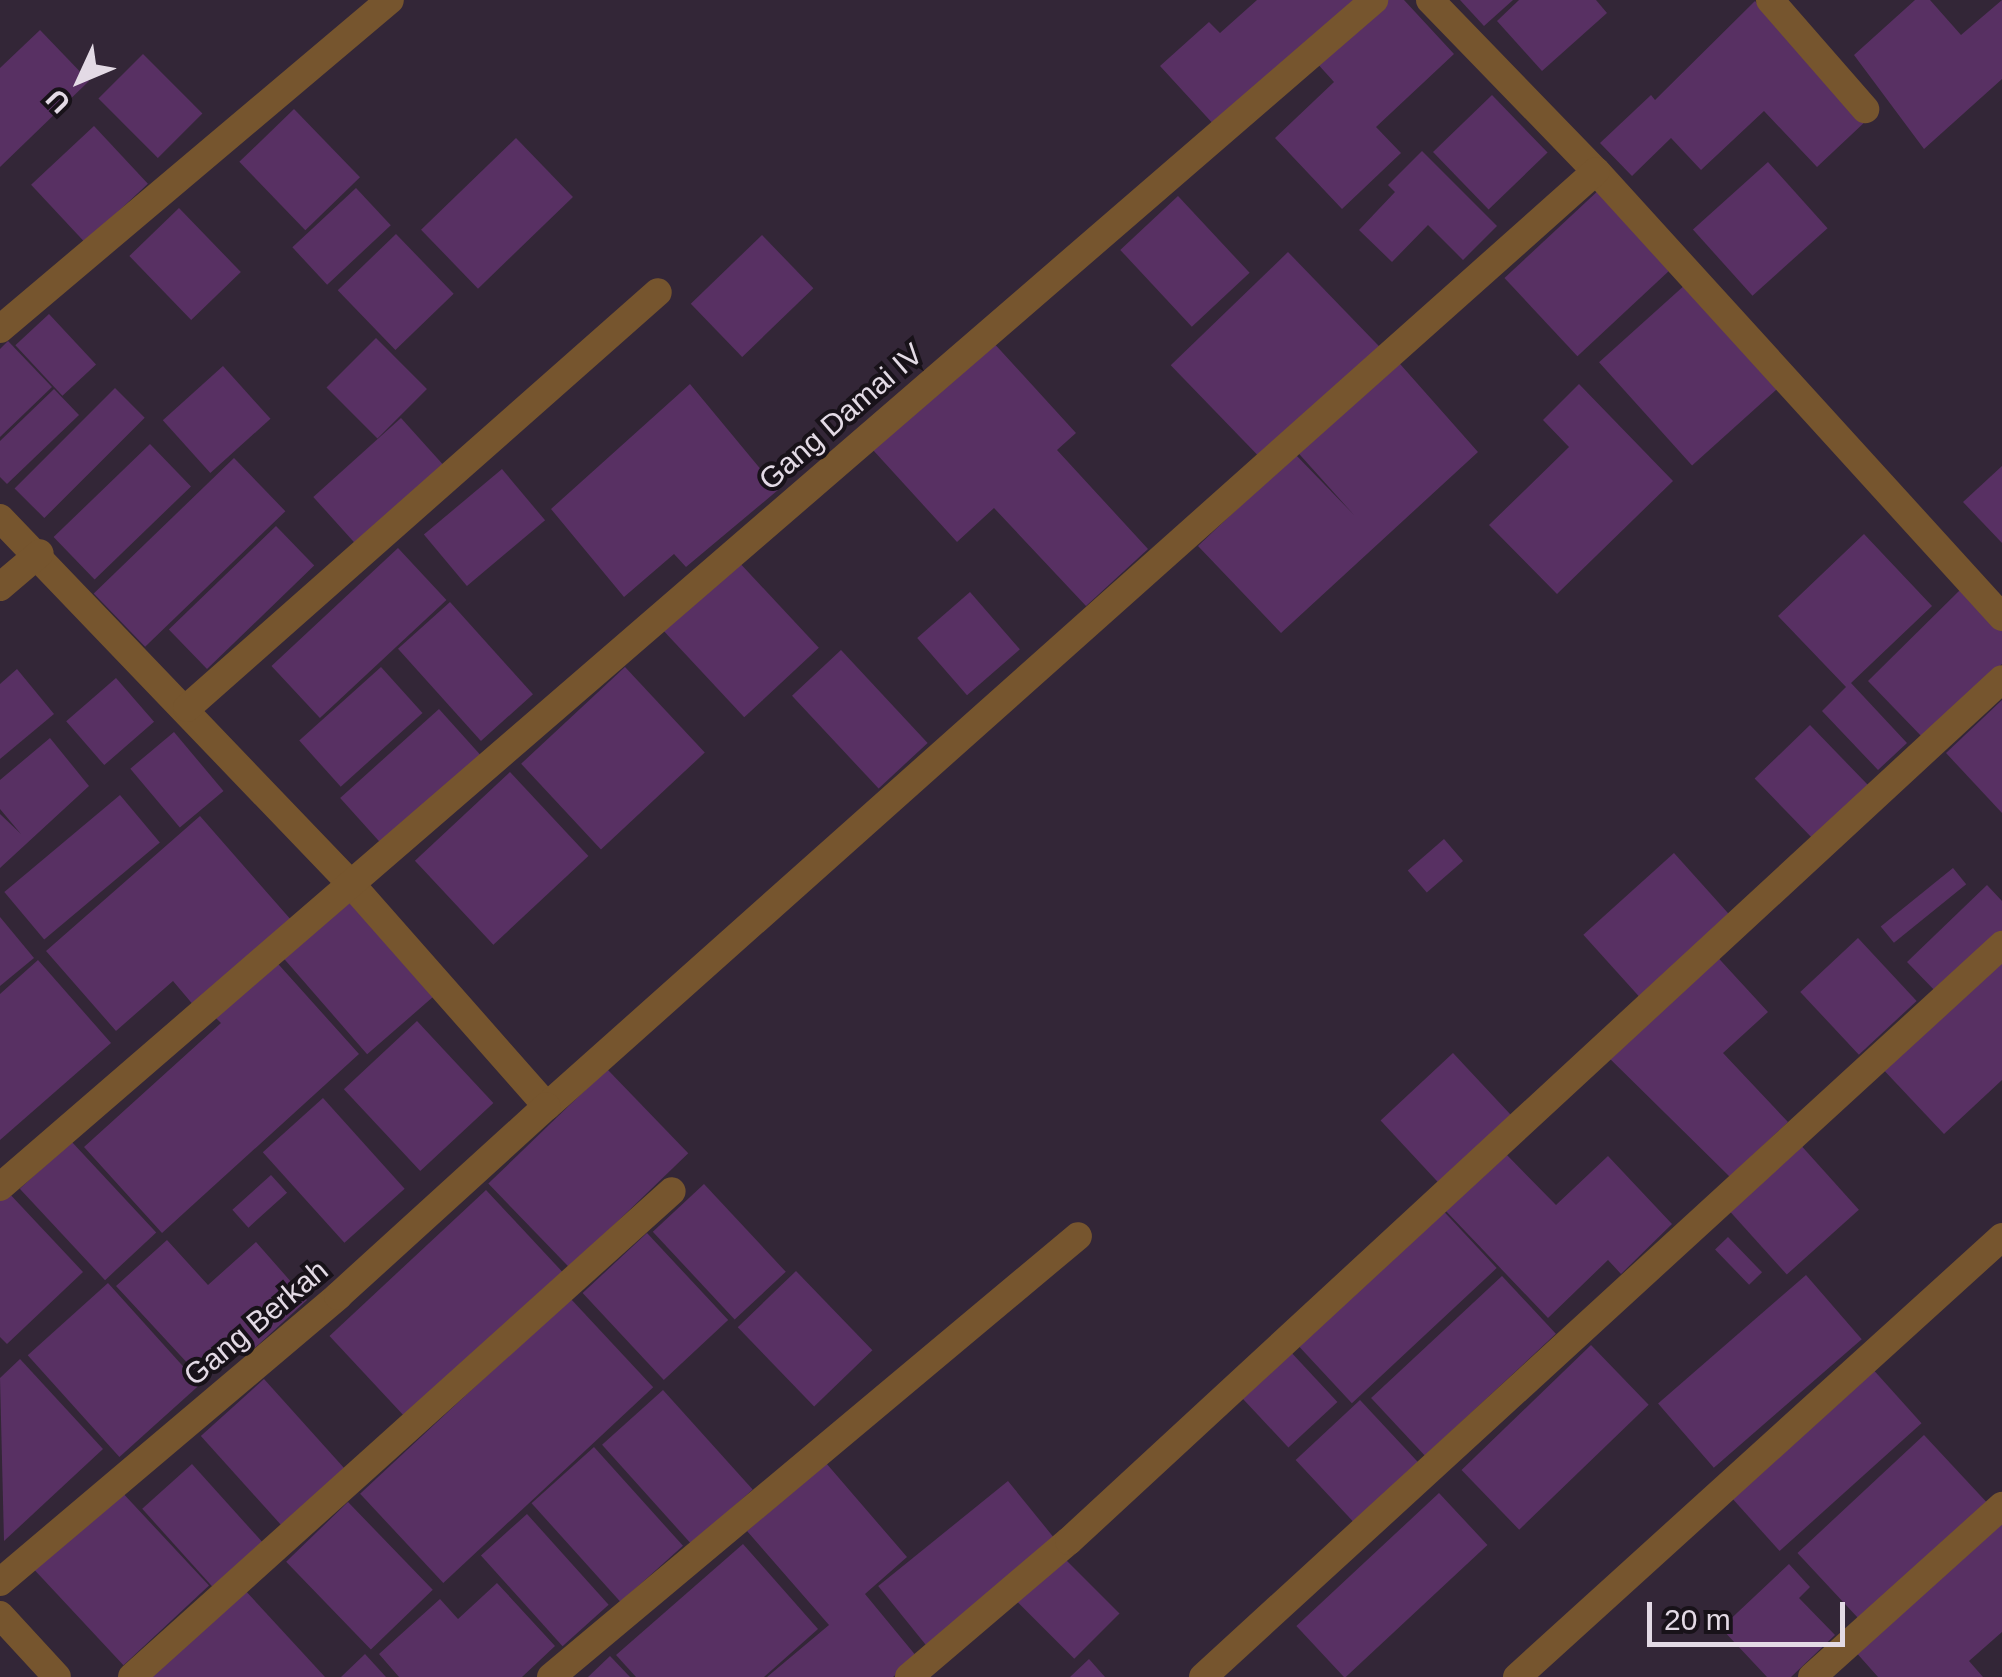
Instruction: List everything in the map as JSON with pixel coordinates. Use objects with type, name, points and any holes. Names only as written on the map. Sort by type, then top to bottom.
[{"type":"street","points":[[0,329],[390,0]]},
{"type":"street","name":"Gang Damai IV","points":[[0,1187],[1374,0]]},
{"type":"street","points":[[1430,0],[1596,170],[2002,617]]},
{"type":"street","points":[[1770,0],[1865,109]]},
{"type":"street","name":"Gang Berkah","points":[[0,1582],[338,1296],[1596,170]]},
{"type":"street","points":[[188,708],[658,292]]},
{"type":"street","points":[[0,518],[40,553],[188,708],[548,1106]]},
{"type":"street","points":[[0,587],[40,553]]},
{"type":"street","points":[[909,1677],[1069,1541],[2002,679]]},
{"type":"street","points":[[1203,1677],[2002,945]]},
{"type":"street","points":[[132,1677],[672,1191]]},
{"type":"street","points":[[551,1677],[1078,1236]]},
{"type":"street","points":[[1517,1677],[2002,1237]]},
{"type":"street","points":[[1812,1677],[2002,1506]]},
{"type":"street","points":[[0,1615],[48,1674]]},
{"type":"building","points":[[1257,0],[1359,0],[1216,127],[1160,66],[1209,22],[1220,33]]},
{"type":"building","points":[[1381,0],[1404,0],[1454,54],[1376,127],[1401,153],[1342,209],[1275,138],[1334,82],[1315,61]]},
{"type":"building","points":[[1460,0],[1513,0],[1484,26]]},
{"type":"building","points":[[1519,0],[1596,0],[1607,13],[1542,71],[1497,21]]},
{"type":"building","points":[[1915,0],[1930,0],[1961,35],[2002,0],[2002,79],[1924,149],[1854,55]]},
{"type":"building","points":[[1755,1],[1867,120],[1817,167],[1764,111],[1701,170],[1671,138],[1632,176],[1600,143],[1651,95],[1655,100]]},
{"type":"building","points":[[40,30],[89,81],[0,167],[0,68]]},
{"type":"building","points":[[143,54],[202,113],[158,158],[98,99]]},
{"type":"building","points":[[1492,95],[1548,153],[1489,210],[1433,152]]},
{"type":"building","points":[[294,109],[360,177],[305,230],[239,162]]},
{"type":"building","points":[[94,126],[148,184],[85,242],[31,185]]},
{"type":"building","points":[[516,138],[573,197],[478,289],[421,230]]},
{"type":"building","points":[[1422,151],[1497,226],[1463,260],[1428,225],[1392,262],[1359,230],[1395,192],[1388,185]]},
{"type":"building","points":[[1768,162],[1828,228],[1752,296],[1693,230]]},
{"type":"building","points":[[356,188],[391,225],[327,285],[292,247]]},
{"type":"building","points":[[1601,188],[1674,266],[1577,356],[1504,278]]},
{"type":"building","points":[[1178,196],[1250,273],[1192,327],[1120,250]]},
{"type":"building","points":[[179,208],[241,272],[191,320],[129,256]]},
{"type":"building","points":[[396,234],[454,294],[395,350],[338,290]]},
{"type":"building","points":[[762,235],[813,288],[742,357],[691,304]]},
{"type":"building","points":[[1288,252],[1382,350],[1265,463],[1171,365]]},
{"type":"building","points":[[1686,284],[1779,387],[1692,466],[1599,362]]},
{"type":"building","points":[[49,314],[96,364],[62,396],[15,345]]},
{"type":"building","points":[[376,338],[427,389],[377,438],[327,387]]},
{"type":"building","points":[[991,340],[1076,433],[1057,450],[1148,549],[1086,606],[994,508],[957,542],[873,450]]},
{"type":"building","points":[[8,341],[52,387],[0,437],[0,349]]},
{"type":"building","points":[[1393,356],[1478,452],[1281,633],[1198,546],[1295,454],[1354,515],[1292,446]]},
{"type":"building","points":[[223,366],[271,419],[210,473],[163,420]]},
{"type":"building","points":[[690,384],[778,490],[686,567],[674,554],[624,597],[551,509]]},
{"type":"building","points":[[1579,384],[1673,481],[1557,594],[1489,525],[1569,447],[1543,420]]},
{"type":"building","points":[[115,388],[145,418],[44,518],[15,488]]},
{"type":"building","points":[[54,389],[79,415],[7,484],[0,477],[0,441]]},
{"type":"building","points":[[401,418],[448,470],[360,549],[313,497]]},
{"type":"building","points":[[150,444],[191,486],[95,580],[54,537]]},
{"type":"building","points":[[234,458],[285,511],[145,647],[94,593]]},
{"type":"building","points":[[2002,466],[2002,543],[1963,502]]},
{"type":"building","points":[[502,469],[545,520],[467,586],[424,535]]},
{"type":"building","points":[[276,526],[314,566],[207,669],[169,630]]},
{"type":"building","points":[[1864,534],[1932,606],[1851,683],[1907,743],[1878,770],[1822,711],[1846,687],[1778,616]]},
{"type":"building","points":[[398,548],[446,600],[320,718],[271,666]]},
{"type":"building","points":[[737,560],[819,648],[744,717],[662,630]]},
{"type":"building","points":[[1961,589],[2002,630],[2002,664],[1925,740],[1868,681]]},
{"type":"building","points":[[970,592],[1020,649],[967,695],[917,638]]},
{"type":"building","points":[[450,602],[533,694],[481,741],[398,649]]},
{"type":"building","points":[[841,650],[928,743],[879,789],[792,696]]},
{"type":"building","points":[[381,667],[422,713],[341,787],[299,741]]},
{"type":"building","points":[[625,667],[705,753],[601,849],[521,764]]},
{"type":"building","points":[[17,669],[54,714],[0,759],[0,684]]},
{"type":"building","points":[[116,678],[154,722],[104,765],[66,721]]},
{"type":"building","points":[[2002,700],[2002,813],[1946,753]]},
{"type":"building","points":[[439,709],[487,762],[388,851],[340,798]]},
{"type":"building","points":[[1810,725],[1871,788],[1816,842],[1755,778]]},
{"type":"building","points":[[174,732],[223,791],[180,828],[130,769]]},
{"type":"building","points":[[50,738],[89,786],[0,868],[0,814],[21,834],[0,809],[0,780]]},
{"type":"building","points":[[510,772],[588,856],[493,945],[415,861]]},
{"type":"building","points":[[120,795],[160,842],[44,940],[4,892]]},
{"type":"building","points":[[200,816],[292,921],[195,1007],[173,981],[116,1031],[46,951]]},
{"type":"building","points":[[1444,839],[1463,861],[1427,892],[1408,870]]},
{"type":"building","points":[[1674,853],[1734,919],[1643,1001],[1583,935]]},
{"type":"building","points":[[1953,868],[1966,884],[1894,943],[1881,927]]},
{"type":"building","points":[[1987,885],[2002,901],[2002,937],[1940,996],[1907,962]]},
{"type":"building","points":[[351,900],[434,996],[367,1054],[284,958]]},
{"type":"building","points":[[0,917],[34,958],[0,986]]},
{"type":"building","points":[[1858,938],[1917,1001],[1859,1055],[1800,992]]},
{"type":"building","points":[[2002,949],[2002,1080],[1944,1134],[1879,1065]]},
{"type":"building","points":[[1711,950],[1768,1012],[1723,1053],[1788,1122],[1730,1177],[1602,1051]]},
{"type":"building","points":[[271,956],[359,1054],[162,1233],[84,1147],[221,1023],[210,1012]]},
{"type":"building","points":[[38,960],[111,1043],[0,1140],[0,994]]},
{"type":"building","points":[[417,1021],[493,1103],[420,1171],[344,1089]]},
{"type":"building","points":[[1453,1053],[1513,1117],[1441,1185],[1381,1121]]},
{"type":"building","points":[[607,1069],[688,1153],[570,1268],[488,1184]]},
{"type":"building","points":[[323,1098],[405,1189],[344,1243],[263,1152]]},
{"type":"building","points":[[71,1141],[156,1232],[105,1280],[20,1189]]},
{"type":"building","points":[[1798,1142],[1859,1210],[1787,1275],[1726,1207]]},
{"type":"building","points":[[1504,1152],[1556,1205],[1608,1156],[1672,1224],[1621,1274],[1608,1260],[1548,1318],[1444,1209]]},
{"type":"building","points":[[271,1175],[287,1193],[248,1228],[232,1210]]},
{"type":"building","points":[[704,1184],[786,1272],[735,1320],[653,1232]]},
{"type":"building","points":[[486,1190],[569,1278],[412,1424],[329,1336]]},
{"type":"building","points":[[7,1191],[83,1272],[7,1344],[0,1337],[0,1197]]},
{"type":"building","points":[[1436,1203],[1497,1268],[1352,1403],[1291,1338]]},
{"type":"building","points":[[647,1233],[728,1320],[664,1380],[583,1293]]},
{"type":"building","points":[[1728,1237],[1762,1272],[1749,1285],[1715,1250]]},
{"type":"building","points":[[167,1240],[208,1285],[256,1242],[307,1300],[246,1356],[240,1348],[204,1381],[116,1286]]},
{"type":"building","points":[[796,1271],[872,1350],[814,1406],[738,1327]]},
{"type":"building","points":[[1806,1275],[1862,1339],[1714,1468],[1658,1404]]},
{"type":"building","points":[[1502,1276],[1556,1334],[1425,1456],[1371,1398]]},
{"type":"building","points":[[108,1283],[200,1385],[119,1457],[28,1355]]},
{"type":"building","points":[[570,1298],[653,1387],[443,1583],[360,1494]]},
{"type":"building","points":[[1591,1345],[1649,1405],[1519,1530],[1462,1470]]},
{"type":"building","points":[[1289,1350],[1337,1402],[1288,1448],[1240,1396]]},
{"type":"building","points":[[20,1359],[103,1449],[4,1541],[0,1378]]},
{"type":"building","points":[[1870,1366],[1922,1423],[1780,1551],[1728,1494]]},
{"type":"building","points":[[264,1379],[346,1470],[282,1527],[201,1436]]},
{"type":"building","points":[[663,1390],[753,1490],[692,1544],[602,1445]]},
{"type":"building","points":[[1360,1400],[1421,1466],[1357,1526],[1296,1460]]},
{"type":"building","points":[[1924,1435],[1990,1506],[1864,1624],[1797,1553]]},
{"type":"building","points":[[594,1447],[683,1546],[621,1602],[532,1503]]},
{"type":"building","points":[[826,1463],[907,1557],[865,1594],[917,1657],[893,1677],[767,1677],[829,1625],[747,1531]]},
{"type":"building","points":[[192,1464],[264,1544],[214,1589],[142,1509]]},
{"type":"building","points":[[1008,1481],[1058,1542],[928,1647],[878,1586]]},
{"type":"building","points":[[119,1489],[209,1586],[123,1665],[33,1569]]},
{"type":"building","points":[[1439,1493],[1487,1545],[1346,1677],[1296,1626]]},
{"type":"building","points":[[348,1502],[433,1590],[371,1650],[286,1562]]},
{"type":"building","points":[[527,1514],[609,1605],[563,1646],[481,1555]]},
{"type":"building","points":[[2002,1518],[2002,1632],[1969,1661],[1983,1677],[1878,1677],[1854,1650]]},
{"type":"building","points":[[743,1544],[818,1629],[764,1677],[636,1677],[616,1655]]},
{"type":"building","points":[[1058,1552],[1120,1614],[1074,1659],[1013,1597]]},
{"type":"building","points":[[1789,1564],[1810,1587],[1799,1598],[1835,1635],[1791,1677],[1767,1677],[1721,1628]]},
{"type":"building","points":[[497,1583],[555,1646],[522,1677],[399,1677],[379,1654],[440,1599],[458,1619]]},
{"type":"building","points":[[243,1588],[325,1677],[147,1677]]},
{"type":"building","points":[[365,1654],[386,1677],[341,1677]]},
{"type":"building","points":[[610,1656],[630,1677],[588,1677]]},
{"type":"building","points":[[1089,1659],[1105,1677],[1070,1677]]}]
